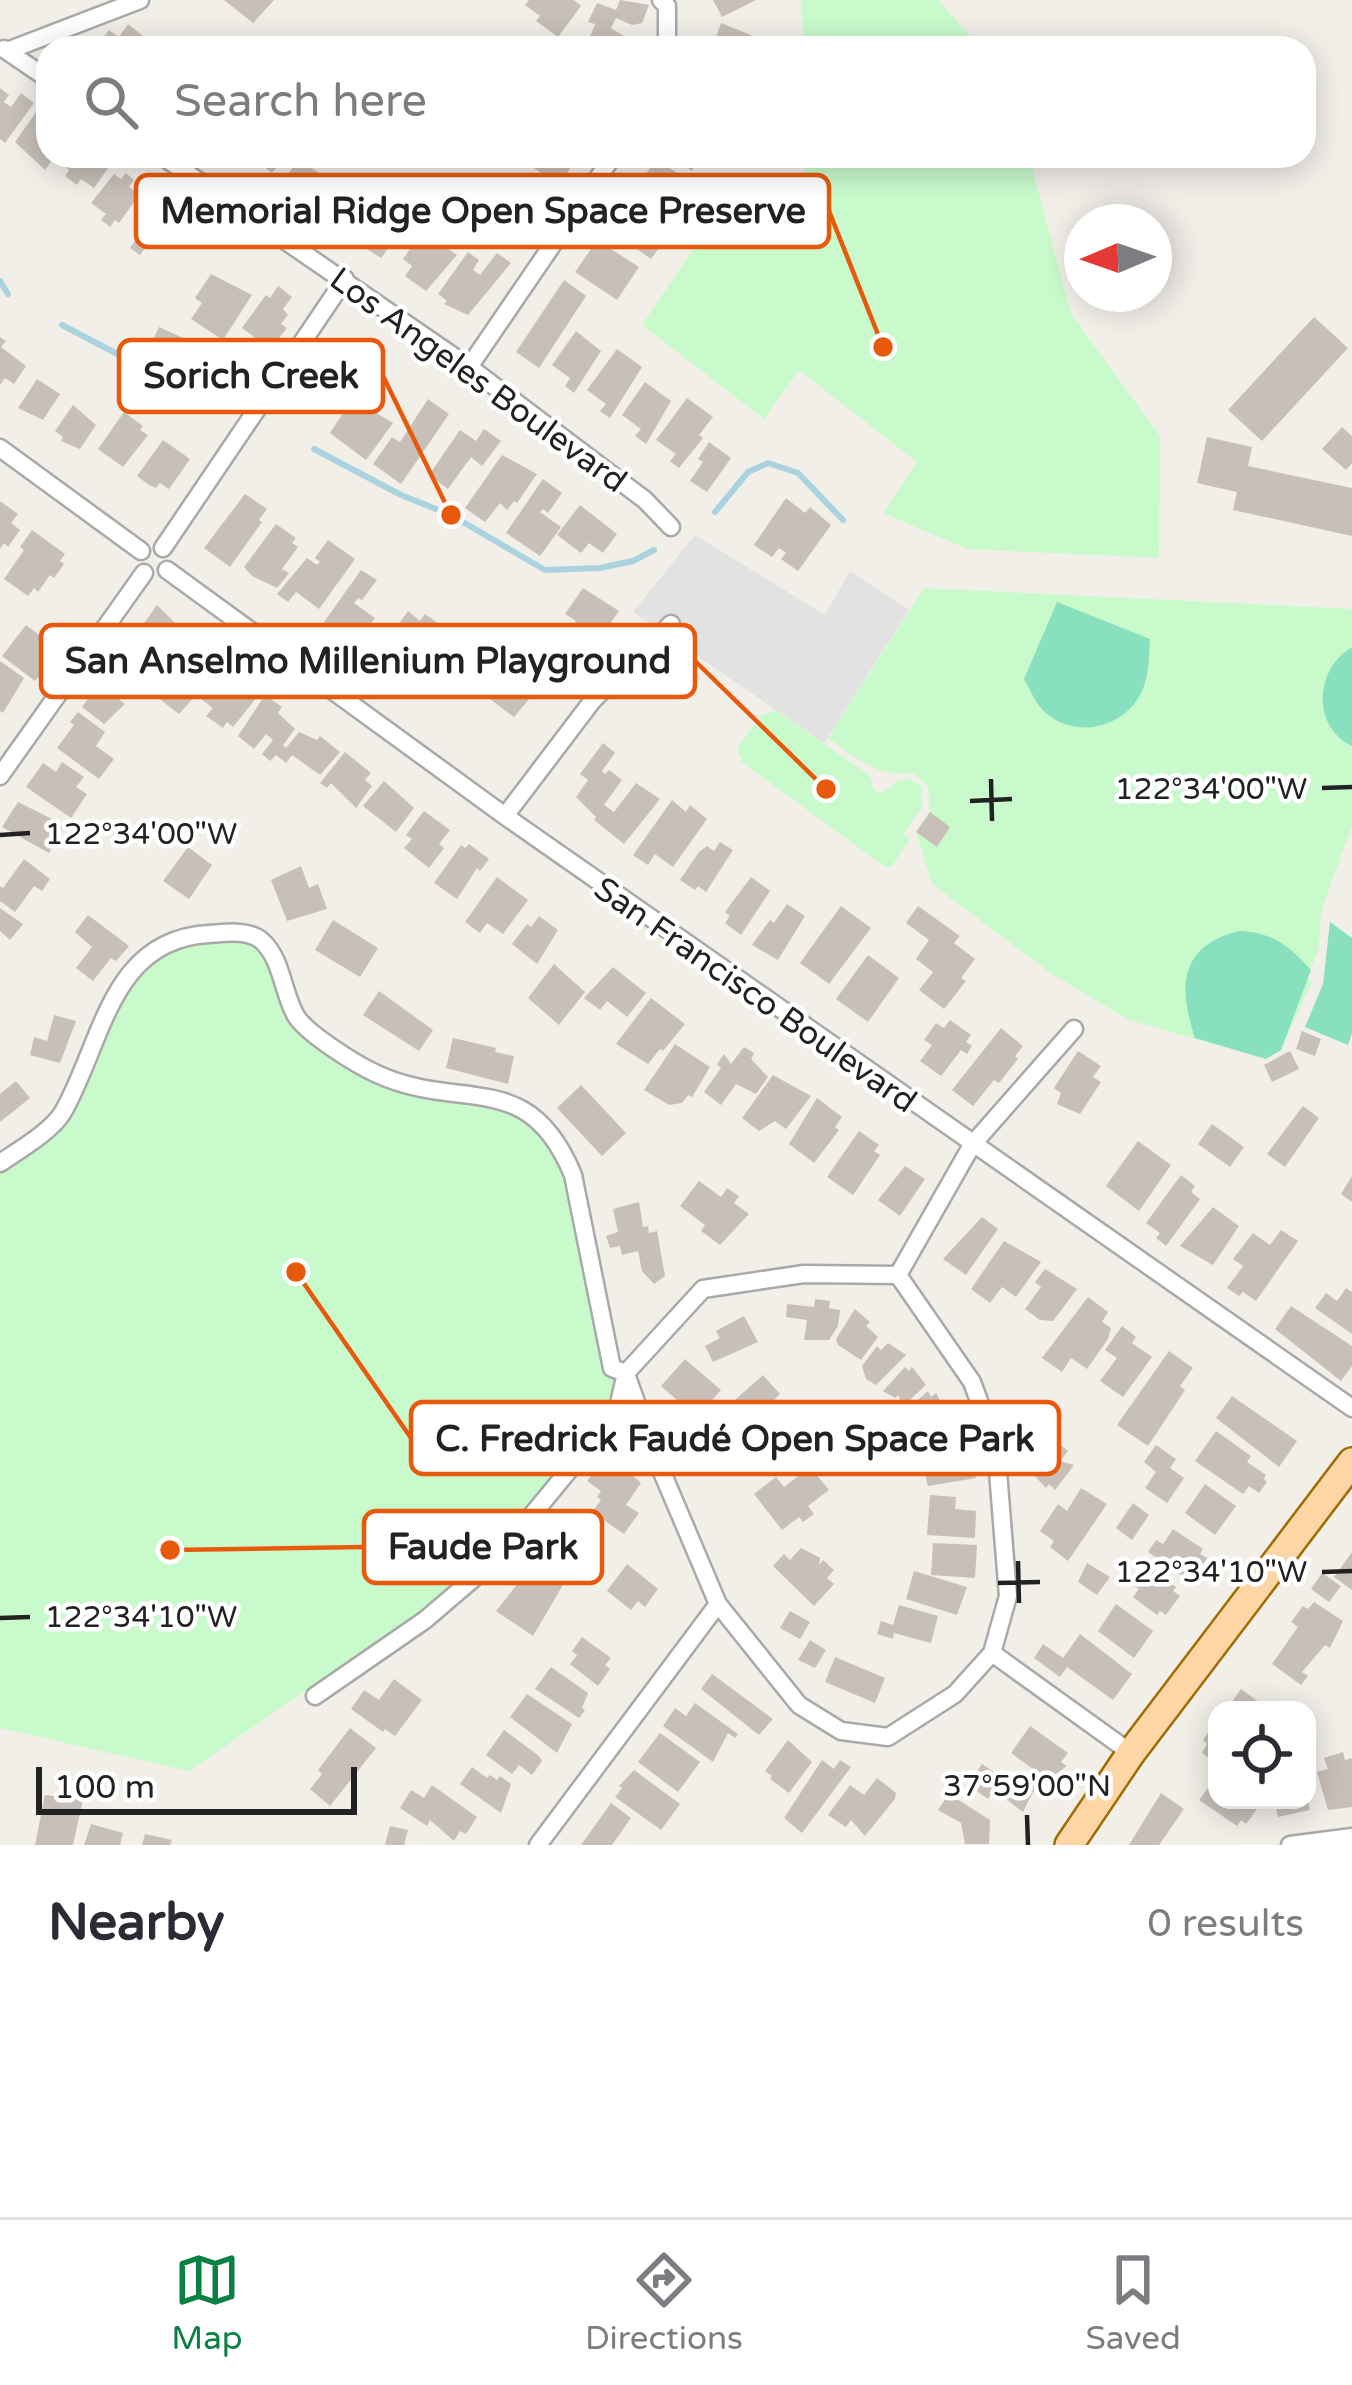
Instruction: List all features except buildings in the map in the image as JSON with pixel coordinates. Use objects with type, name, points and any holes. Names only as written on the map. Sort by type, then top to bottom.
[{"type":"main road","points":[[1069,1845],[1131,1753],[1346,1481]]},
{"type":"street","points":[[37,36],[140,0]]},
{"type":"street","points":[[661,0],[667,6],[667,36]]},
{"type":"street","points":[[3,48],[36,36]]},
{"type":"street","points":[[3,48],[36,71]]},
{"type":"street","name":"Los Angeles Boulevard","points":[[181,168],[469,367],[645,500],[671,527]]},
{"type":"street","points":[[469,367],[605,168]]},
{"type":"street","points":[[163,548],[345,279]]},
{"type":"street","points":[[0,448],[141,551]]},
{"type":"street","points":[[153,545],[163,548],[169,557],[167,570],[155,577],[144,574],[138,563],[141,551],[153,545]]},
{"type":"street","name":"San Francisco Boulevard","points":[[167,570],[505,816],[1352,1408]]},
{"type":"street","points":[[0,776],[144,574]]},
{"type":"street","points":[[505,816],[592,700],[671,624]]},
{"type":"street","points":[[0,1162],[61,1117],[109,1006],[136,963],[180,935],[238,932],[261,940],[277,966],[297,1018],[376,1074],[424,1089],[488,1096],[520,1106],[546,1125],[573,1175],[612,1368],[626,1373]]},
{"type":"street","points":[[898,1275],[971,1145],[1074,1029]]},
{"type":"street","points":[[315,1696],[425,1620],[494,1561],[617,1412],[626,1373],[703,1289],[804,1274],[898,1275]]},
{"type":"street","points":[[626,1373],[718,1604],[799,1705],[841,1731],[888,1737],[955,1694],[992,1653],[1008,1596],[996,1447],[972,1382],[898,1275]]},
{"type":"street","points":[[538,1845],[718,1604]]},
{"type":"street","points":[[992,1653],[1131,1753]]},
{"type":"street","points":[[1290,1845],[1352,1837]]},
{"type":"green space","points":[[801,0],[938,0],[970,36],[803,36]]},
{"type":"green space","points":[[805,168],[1032,168],[1064,288],[1064,312],[1070,312],[1160,436],[1159,558],[967,549],[883,513],[917,462],[799,370],[764,419],[642,325],[706,230],[805,214]]},
{"type":"green space","points":[[924,588],[1352,609],[1352,826],[1321,911],[1319,948],[1307,978],[1312,981],[1281,1050],[1266,1059],[1129,1020],[1052,974],[932,884],[916,832],[930,812],[928,786],[913,773],[867,765],[828,738]]},
{"type":"green space","points":[[1057,602],[1150,639],[1147,675],[1138,699],[1105,724],[1078,727],[1051,717],[1038,705],[1024,679]]},
{"type":"green space","points":[[1352,647],[1352,746],[1330,725],[1323,697],[1331,669]]},
{"type":"green space","points":[[776,711],[869,775],[874,790],[883,793],[898,780],[910,779],[921,786],[922,807],[904,834],[910,839],[892,866],[885,867],[742,762],[737,748],[762,715]]},
{"type":"green space","points":[[1330,922],[1352,938],[1348,1045],[1305,1027],[1323,984]]},
{"type":"green space","points":[[1239,931],[1280,942],[1311,970],[1281,1050],[1266,1059],[1195,1038],[1186,1002],[1194,958],[1219,938]]},
{"type":"green space","points":[[180,935],[261,941],[297,1018],[376,1074],[520,1106],[561,1147],[612,1368],[626,1373],[617,1412],[494,1561],[189,1771],[0,1728],[0,1163],[61,1116],[109,1006]]},
{"type":"shaded area","points":[[695,535],[825,615],[850,571],[909,610],[824,743],[633,612]]},
{"type":"waterway","points":[[0,281],[8,294]]},
{"type":"waterway","points":[[62,325],[150,371],[222,396]]},
{"type":"waterway","points":[[314,449],[401,495],[451,515],[545,570],[600,568],[633,561],[654,550]]},
{"type":"waterway","points":[[715,512],[748,472],[768,463],[798,473],[843,520]]},
{"type":"place","name":"Memorial Ridge Open Space Preserve","points":[[883,347]]},
{"type":"place","name":"Sorich Creek","points":[[451,515]]},
{"type":"place","name":"San Anselmo Millenium Playground","points":[[826,789]]},
{"type":"place","name":"C. Fredrick Faudé Open Space Park","points":[[296,1272]]},
{"type":"place","name":"Faude Park","points":[[170,1550]]}]
